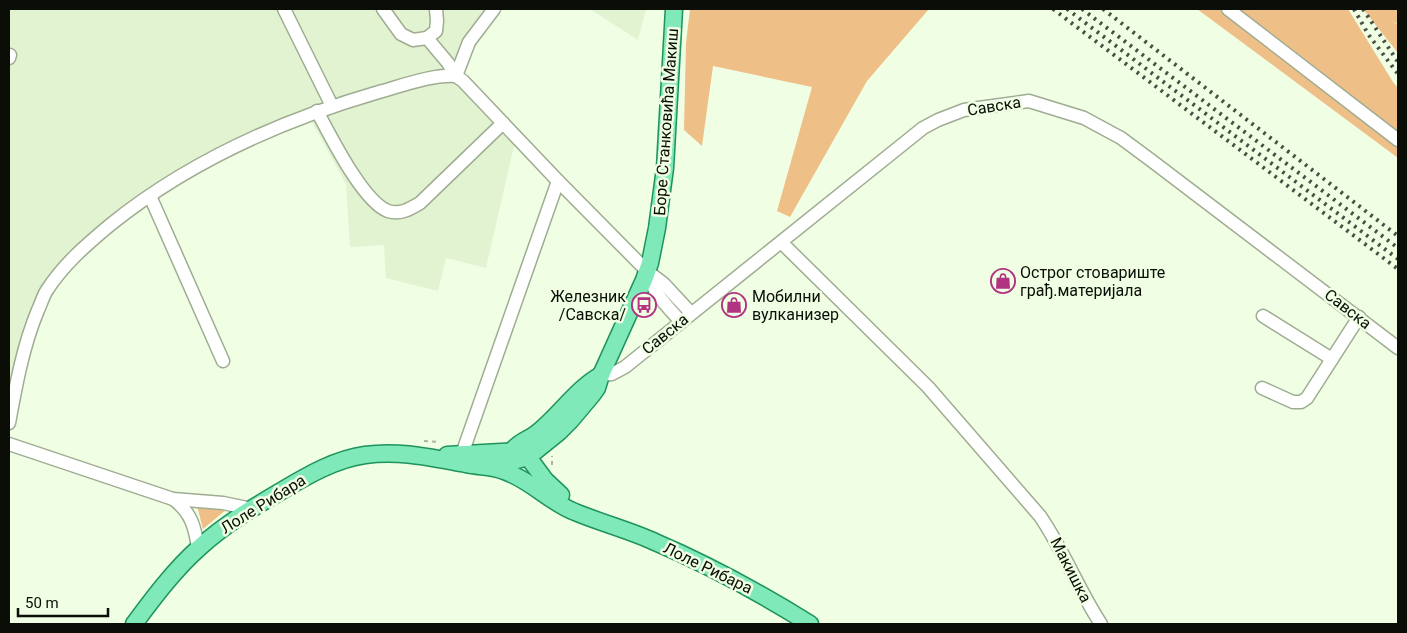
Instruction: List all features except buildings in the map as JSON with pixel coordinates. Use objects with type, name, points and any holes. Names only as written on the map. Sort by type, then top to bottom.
[{"type":"main road","name":"Боре Станковића Макиш","points":[[601,375],[647,271],[657,228],[665,168],[674,9]]},
{"type":"main road","points":[[528,457],[571,420],[597,388],[601,375]]},
{"type":"main road","name":"Савска","points":[[513,463],[536,434],[590,381],[601,375]]},
{"type":"main road","name":"Лоле Рибара","points":[[513,463],[518,451],[528,457],[550,486],[601,521]]},
{"type":"main road","name":"Лоле Рибара","points":[[134,624],[198,548],[228,524],[301,479],[352,457],[383,453],[408,453],[468,465],[491,467],[513,463]]},
{"type":"main road","name":"Лоле Рибара","points":[[428,456],[462,454],[513,463],[559,504],[574,512],[661,544],[726,575],[810,624]]},
{"type":"street","points":[[284,9],[332,106]]},
{"type":"street","points":[[383,9],[401,34],[414,40],[427,38],[436,31],[436,9]]},
{"type":"street","points":[[456,76],[469,42],[494,9]]},
{"type":"street","points":[[1228,9],[1398,140]]},
{"type":"street","points":[[427,38],[448,63],[456,76],[464,81],[558,181],[647,271],[654,292],[686,318]]},
{"type":"street","points":[[9,424],[30,328],[46,292],[66,264],[99,234],[172,180],[269,131],[332,106],[407,84],[443,76],[456,76]]},
{"type":"street","name":"Савска","points":[[601,375],[612,374],[625,367],[782,243],[907,140],[931,124],[964,110],[1029,101],[1084,118],[1121,138],[1398,348]]},
{"type":"street","points":[[317,111],[350,170],[371,198],[387,211],[399,212],[408,210],[420,203],[503,123]]},
{"type":"street","points":[[462,454],[558,181]]},
{"type":"street","points":[[150,196],[223,361]]},
{"type":"street","name":"Макишка","points":[[782,243],[928,387],[1040,516],[1068,560],[1084,597],[1100,624]]},
{"type":"street","points":[[1263,316],[1332,359]]},
{"type":"street","points":[[1262,388],[1293,402],[1302,402],[1307,398],[1359,317]]},
{"type":"street","points":[[9,444],[173,500],[185,508],[191,517],[198,548]]},
{"type":"street","points":[[173,500],[223,503],[252,509]]},
{"type":"path","points":[[420,441],[444,443]]},
{"type":"path","points":[[552,456],[552,465]]},
{"type":"shaded area","points":[[9,9],[494,9],[456,76],[516,137],[486,268],[446,258],[438,291],[386,278],[384,245],[350,247],[346,184],[308,115],[134,206],[46,292],[9,423]]},
{"type":"shaded area","points":[[590,9],[646,9],[638,40]]},
{"type":"shaded area","points":[[690,9],[929,9],[867,81],[790,217],[777,211],[812,87],[713,66],[702,146],[684,130],[686,43]]},
{"type":"shaded area","points":[[1197,9],[1348,9],[1398,88],[1398,158]]},
{"type":"shaded area","points":[[1363,9],[1398,9],[1398,24],[1392,21],[1398,25],[1398,53]]},
{"type":"shaded area","points":[[197,506],[226,510],[203,529]]},
{"type":"railway","points":[[1053,9],[1398,269]]},
{"type":"railway","points":[[1067,9],[1398,259]]},
{"type":"railway","points":[[1082,9],[1398,248]]},
{"type":"railway","points":[[1103,9],[1398,236]]},
{"type":"railway","points":[[1354,9],[1368,34],[1398,74]]},
{"type":"railway","points":[[1363,9],[1398,62]]},
{"type":"place","name":"Острог стовариште грађ.материјала","points":[[1003,281]]},
{"type":"place","name":"Железник /Савска/","points":[[644,305]]},
{"type":"place","name":"Мобилни вулканизер","points":[[734,305]]}]
